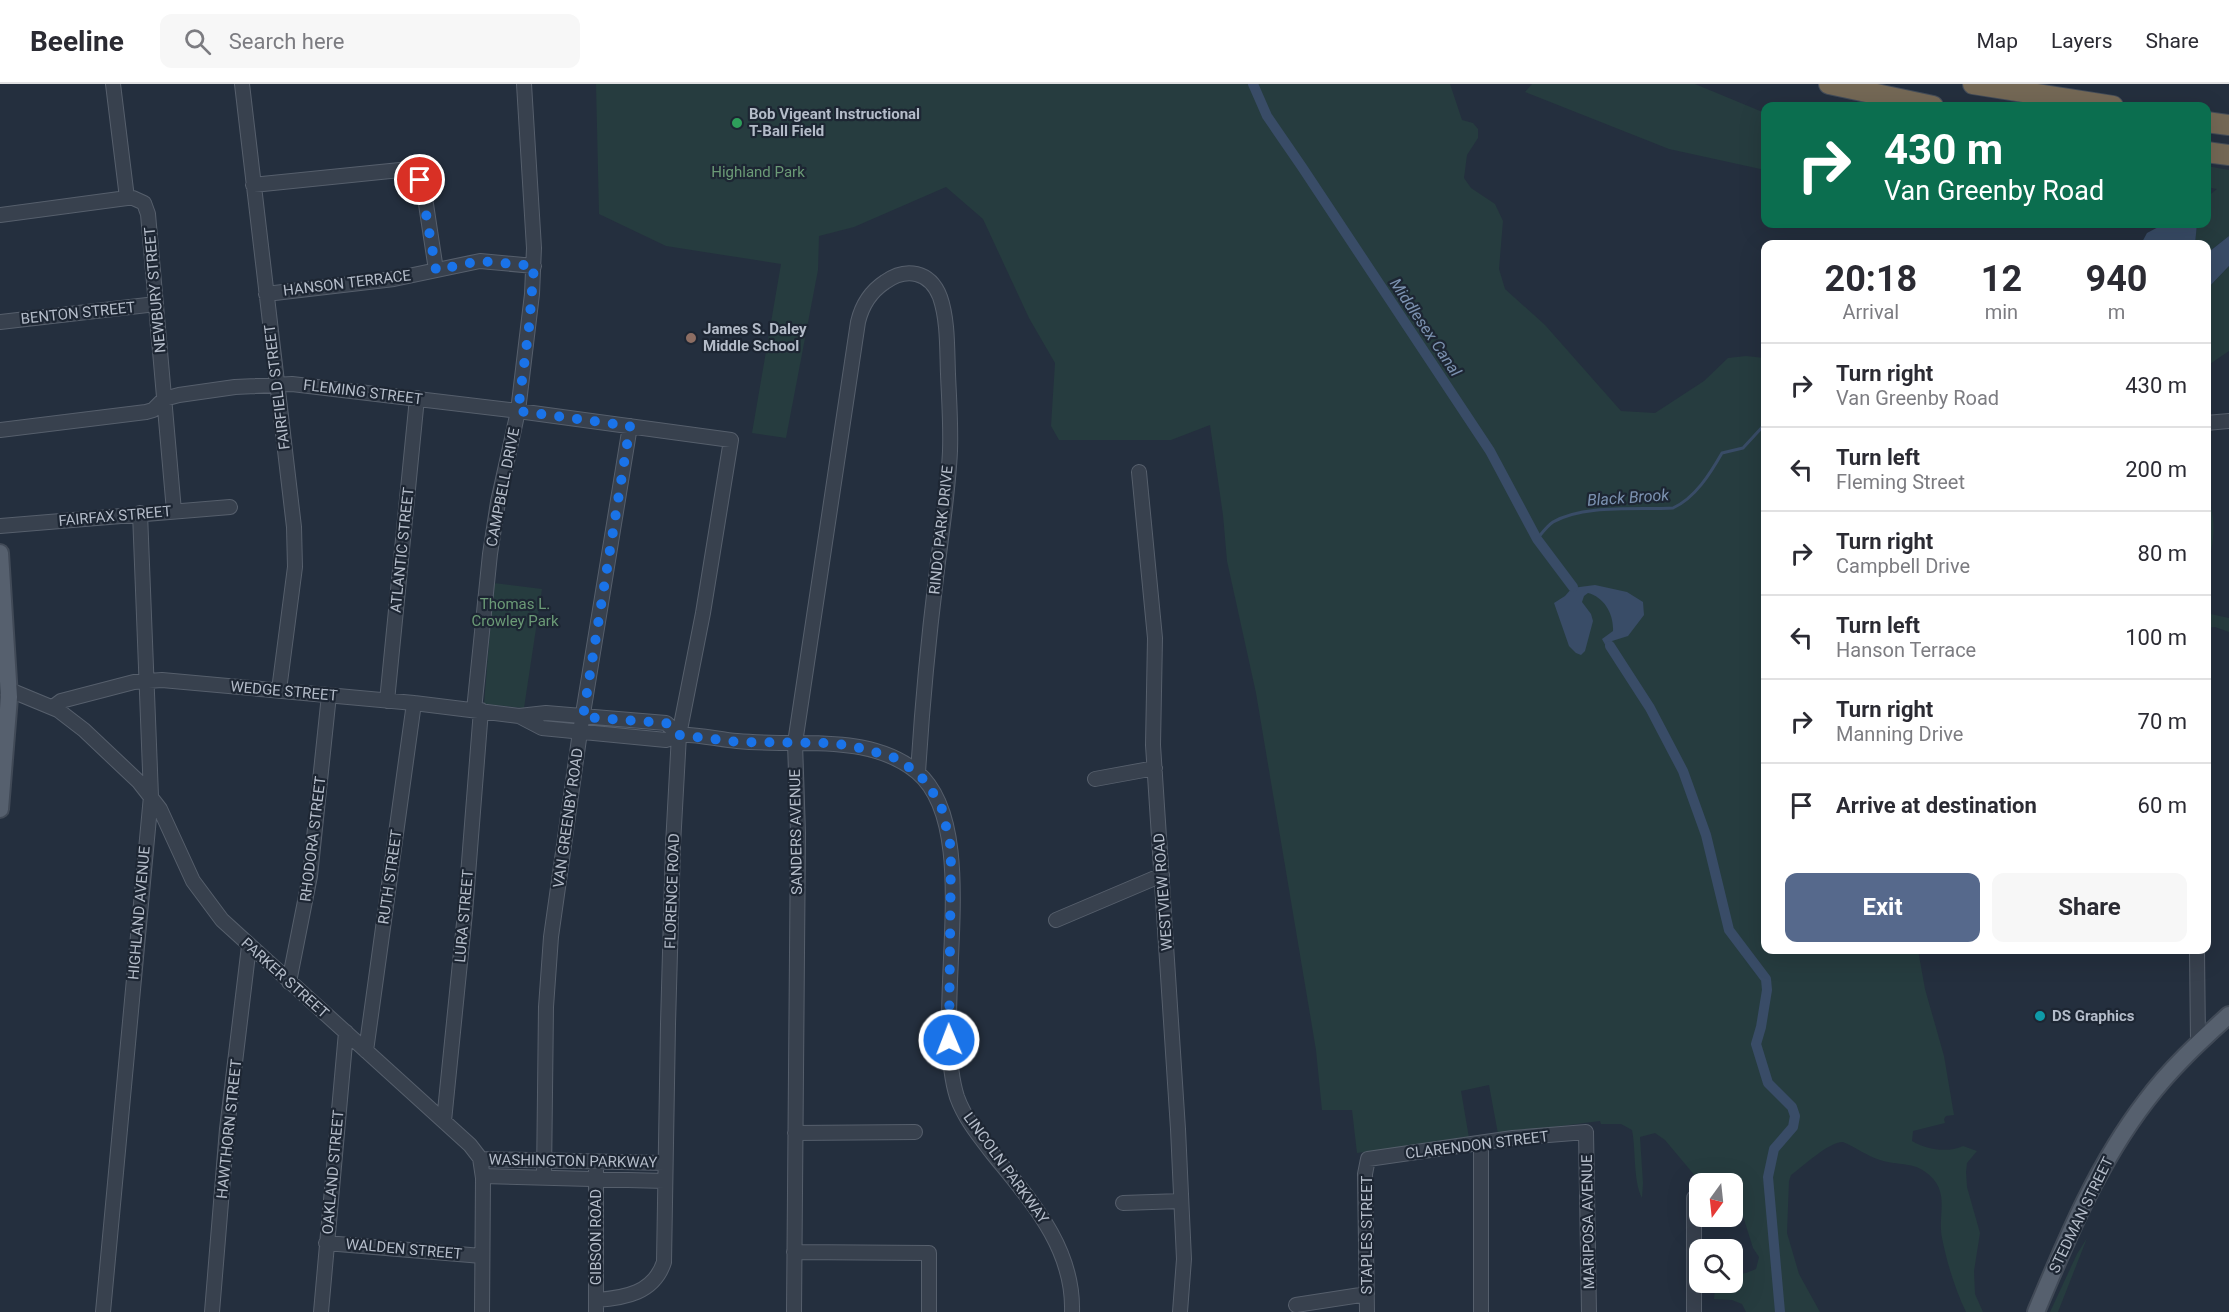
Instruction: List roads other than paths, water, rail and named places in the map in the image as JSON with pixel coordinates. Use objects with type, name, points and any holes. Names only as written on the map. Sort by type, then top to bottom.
[{"type":"highway","points":[[1829,84],[1914,102]]},
{"type":"highway","points":[[1973,84],[2088,102]]},
{"type":"highway","points":[[2211,123],[2229,125]]},
{"type":"highway","points":[[2211,153],[2229,155]]},
{"type":"main road","points":[[0,553],[4,687],[9,713],[0,809]]},
{"type":"main road","name":"STEDMAN STREET","points":[[2036,1312],[2099,1171],[2147,1099],[2198,1042],[2229,1015]]},
{"type":"street","points":[[0,215],[127,198],[113,84]]},
{"type":"street","name":"FAIRFIELD STREET","points":[[242,84],[294,527],[295,567],[279,690]]},
{"type":"street","name":"CAMPBELL DRIVE","points":[[477,710],[490,554],[498,502],[518,411],[534,266],[524,84]]},
{"type":"street","points":[[253,185],[400,170],[416,176],[424,191],[436,270]]},
{"type":"street","name":"NEWBURY STREET","points":[[127,198],[140,200],[147,207],[174,511]]},
{"type":"street","name":"HANSON TERRACE","points":[[266,294],[394,279],[480,261],[534,266]]},
{"type":"street","name":"SANDERS AVENUE","points":[[794,1312],[798,833],[795,743],[861,309],[876,288],[887,280],[902,274],[913,272],[923,275],[935,289]]},
{"type":"street","name":"RINDO PARK DRIVE","points":[[918,773],[922,704],[950,450],[944,317],[940,297],[935,289]]},
{"type":"street","name":"BENTON STREET","points":[[0,322],[156,304]]},
{"type":"street","name":"FLEMING STREET","points":[[0,430],[146,412],[153,410],[164,399],[179,395],[276,384],[306,385],[417,398],[731,440]]},
{"type":"street","name":"ATLANTIC STREET","points":[[387,701],[417,398]]},
{"type":"street","points":[[2211,423],[2229,421]]},
{"type":"street","name":"VAN GREENBY ROAD","points":[[544,1178],[546,1007],[550,948],[580,732],[630,426]]},
{"type":"street","name":"FLORENCE ROAD","points":[[596,1306],[638,1293],[654,1281],[661,1272],[666,1251],[665,1163],[672,857],[679,735],[703,614],[731,440]]},
{"type":"street","name":"WESTVIEW ROAD","points":[[1139,472],[1155,638],[1153,745],[1184,1259],[1180,1312]]},
{"type":"street","name":"FAIRFAX STREET","points":[[0,526],[230,507]]},
{"type":"street","name":"HIGHLAND AVENUE","points":[[103,1312],[151,796],[140,513]]},
{"type":"street","name":"WEDGE STREET","points":[[53,707],[61,701],[146,680],[414,703],[519,716],[546,713],[583,717]]},
{"type":"street","name":"PARKER STREET","points":[[4,687],[53,707],[84,730],[139,782],[160,809],[193,881],[214,910],[249,946],[470,1145],[480,1159]]},
{"type":"street","name":"RHODORA STREET","points":[[289,982],[310,876],[329,695]]},
{"type":"street","name":"RUTH STREET","points":[[366,1051],[414,703]]},
{"type":"street","name":"LURA STREET","points":[[444,1121],[465,913],[477,710]]},
{"type":"street","name":"WEDGE STREET","points":[[519,716],[542,728],[580,732]]},
{"type":"street","name":"LINCOLN PARKWAY","points":[[583,717],[666,723],[679,735]]},
{"type":"street","name":"LINCOLN PARKWAY","points":[[580,732],[666,740],[679,735],[738,742],[837,743],[893,757],[918,773],[931,789],[942,809],[951,848],[953,874],[948,1017],[952,1068],[958,1097],[974,1130],[1050,1228],[1064,1262],[1071,1294],[1072,1312]]},
{"type":"street","points":[[1095,779],[1155,768]]},
{"type":"street","points":[[1056,920],[1162,875]]},
{"type":"street","name":"HAWTHORN STREET","points":[[212,1312],[227,1129],[249,946]]},
{"type":"street","points":[[2196,954],[2198,1042]]},
{"type":"street","name":"OAKLAND STREET","points":[[321,1312],[346,1032]]},
{"type":"street","points":[[795,1132],[915,1132]]},
{"type":"street","name":"CLARENDON STREET","points":[[1368,1159],[1513,1138],[1586,1132]]},
{"type":"street","name":"MARIPOSA AVENUE","points":[[1586,1132],[1589,1312]]},
{"type":"street","points":[[1481,1144],[1482,1312]]},
{"type":"street","points":[[480,1159],[483,1176],[482,1312]]},
{"type":"street","name":"WASHINGTON PARKWAY","points":[[480,1159],[665,1163]]},
{"type":"street","name":"STAPLES STREET","points":[[1367,1312],[1365,1174],[1368,1159]]},
{"type":"street","name":"GIBSON ROAD","points":[[596,1162],[596,1306]]},
{"type":"street","name":"WASHINGTON PARKWAY","points":[[483,1176],[665,1181]]},
{"type":"street","points":[[1123,1203],[1181,1201]]},
{"type":"street","points":[[1694,1227],[1694,1312]]},
{"type":"street","name":"WALDEN STREET","points":[[326,1243],[482,1256]]},
{"type":"street","points":[[794,1252],[930,1253],[929,1312]]},
{"type":"street","points":[[1296,1305],[1367,1294]]},
{"type":"water","points":[[2156,228],[2197,228],[2195,240],[2143,240],[2147,233]]},
{"type":"water","points":[[2229,236],[2229,266],[2211,285],[2211,250]]},
{"type":"water","points":[[1595,585],[1627,592],[1643,602],[1644,615],[1628,636],[1612,641],[1608,650],[1602,639],[1613,631],[1612,618],[1603,602],[1588,593],[1582,602],[1593,621],[1585,651],[1581,655],[1569,646],[1554,603],[1572,588]]},
{"type":"waterway","name":"Middlesex Canal","points":[[1253,84],[1267,116],[1490,451],[1537,539],[1573,587]]},
{"type":"waterway","name":"Black Brook","points":[[1537,539],[1553,522],[1580,512],[1673,508],[1695,492],[1722,453],[1743,448],[1761,428]]},
{"type":"waterway","points":[[1610,646],[1650,708],[1683,771],[1706,835],[1729,930],[1766,979],[1767,990],[1756,1044],[1768,1083],[1792,1107],[1795,1116],[1793,1127],[1774,1149],[1768,1177],[1780,1312]]},
{"type":"place","name":"Bob Vigeant Instructional T-Ball Field","points":[[737,123]]},
{"type":"place","name":"James S. Daley Middle School","points":[[691,338]]},
{"type":"place","name":"DS Graphics","points":[[2040,1016]]},
{"type":"park label","name":"Highland Park","points":[[758,172]]},
{"type":"park label","name":"Thomas L. Crowley Park","points":[[515,612]]}]
